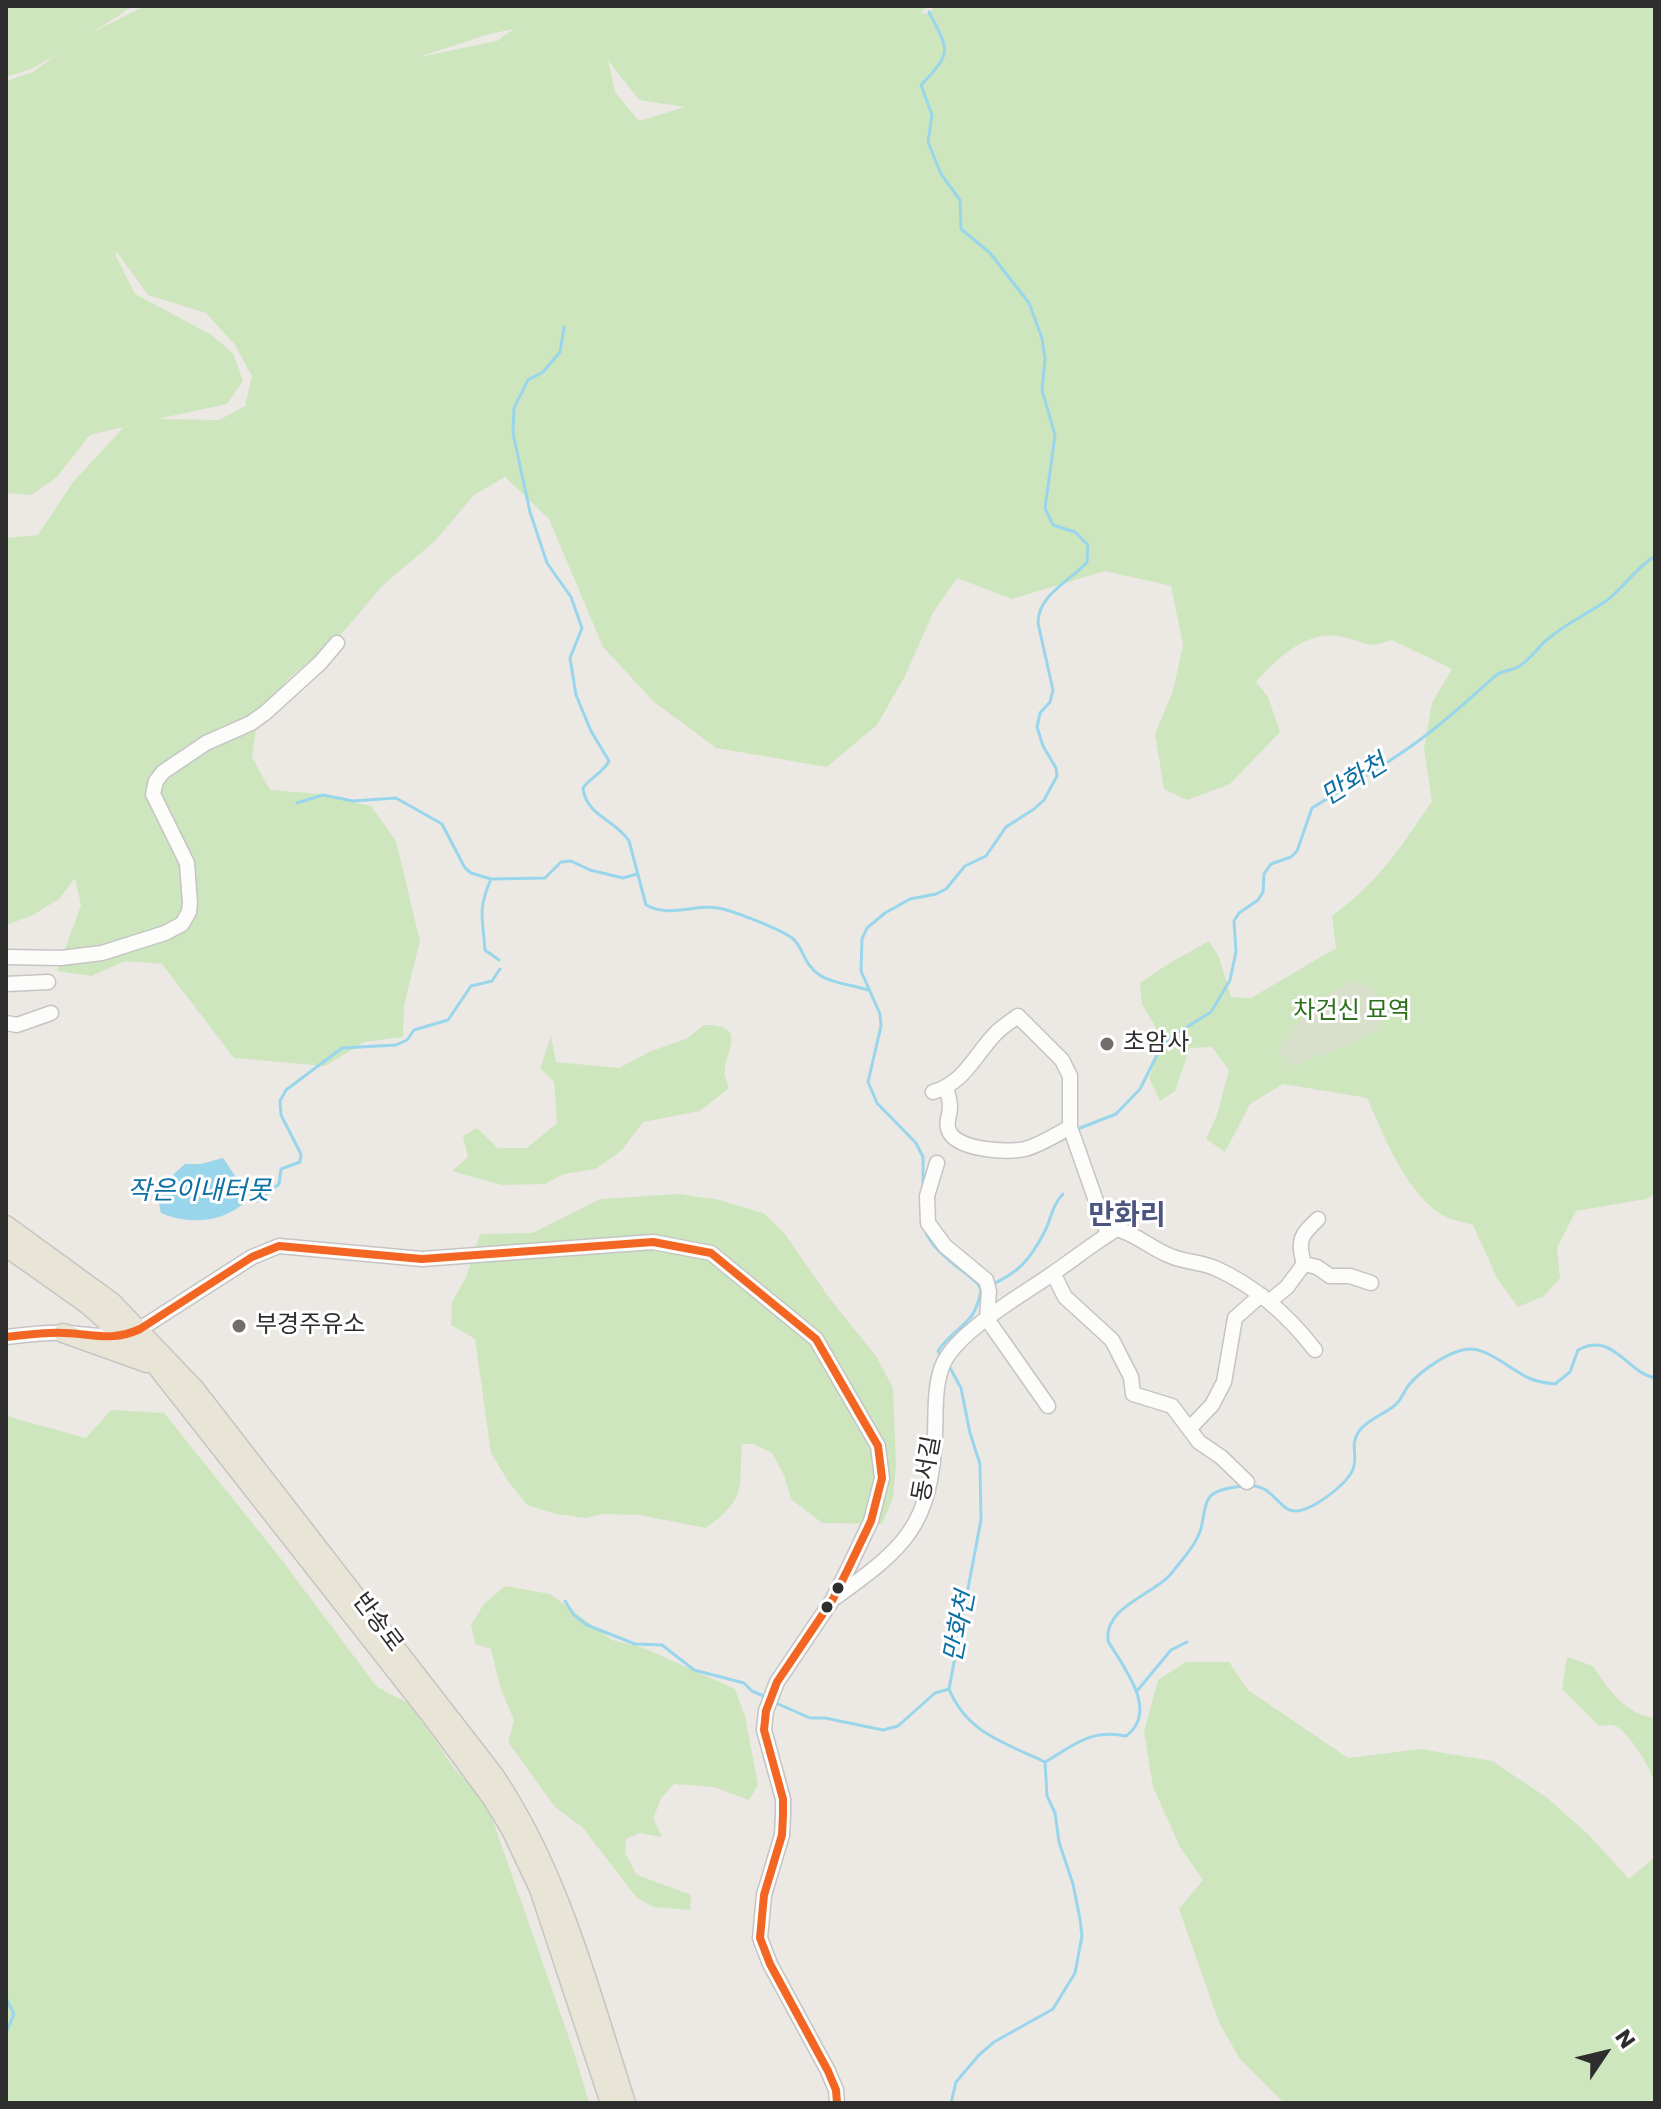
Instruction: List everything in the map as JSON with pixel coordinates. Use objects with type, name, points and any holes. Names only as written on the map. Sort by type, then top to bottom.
[{"type":"main road","name":"반송로","points":[[6,1225],[112,1302],[156,1366],[431,1716],[499,1810],[539,1889],[610,2103]]},
{"type":"main road","name":"반송로","points":[[6,1247],[132,1333],[217,1416],[495,1776],[519,1812],[564,1912],[626,2103]]},
{"type":"main road","points":[[63,1333],[84,1323],[88,1305]]},
{"type":"main road","points":[[63,1333],[156,1366]]},
{"type":"street","points":[[6,957],[61,958],[102,953],[165,933],[182,924],[190,903],[187,863],[153,794],[156,781],[163,772],[206,743],[251,723],[265,713],[320,663],[337,643]]},
{"type":"street","points":[[6,984],[48,982]]},
{"type":"street","points":[[6,1023],[17,1025],[31,1022],[51,1013]]},
{"type":"street","points":[[1070,1127],[1027,1149],[969,1146],[955,1139],[949,1131],[946,1122],[950,1103],[939,1090],[968,1069],[996,1033],[1018,1016],[1062,1060],[1070,1076],[1070,1127],[1108,1235],[1117,1229],[1131,1233],[1170,1256],[1213,1267],[1266,1298],[1315,1350]]},
{"type":"street","points":[[937,1163],[927,1196],[928,1223],[945,1246],[981,1275],[988,1287],[987,1319],[1048,1406]]},
{"type":"street","points":[[1304,1264],[1299,1247],[1305,1229],[1318,1219]]},
{"type":"street","name":"동서길","points":[[833,1599],[883,1563],[905,1542],[924,1504],[934,1455],[938,1386],[945,1361],[953,1347],[987,1319],[1108,1235]]},
{"type":"street","name":"동서길","points":[[132,1333],[252,1257],[279,1246],[422,1259],[653,1242],[711,1253],[816,1339],[878,1446],[882,1478],[871,1521],[833,1599],[777,1682],[770,1699],[764,1730],[783,1799],[783,1815],[782,1835],[764,1895],[760,1938],[770,1964],[828,2071],[836,2090],[837,2103]]},
{"type":"street","points":[[1304,1264],[1317,1267],[1330,1276],[1350,1276],[1371,1283]]},
{"type":"street","points":[[1190,1428],[1212,1405],[1224,1382],[1235,1318],[1287,1287],[1304,1264]]},
{"type":"street","points":[[1053,1273],[1065,1297],[1112,1340],[1131,1377],[1133,1394],[1172,1406],[1199,1442],[1221,1457],[1247,1482]]},
{"type":"street","points":[[6,1337],[63,1333],[113,1338],[132,1333]]},
{"type":"street","points":[[848,1569],[862,1579]]},
{"type":"green space","points":[[6,6],[133,6],[92,33],[144,6],[928,6],[920,13],[929,14],[935,6],[1655,6],[1655,1194],[1646,1199],[1576,1211],[1557,1248],[1560,1278],[1544,1296],[1518,1307],[1497,1278],[1473,1225],[1448,1218],[1434,1209],[1409,1182],[1367,1098],[1283,1084],[1250,1104],[1225,1152],[1206,1139],[1217,1115],[1229,1070],[1212,1047],[1190,1048],[1175,1091],[1160,1101],[1149,1078],[1162,1038],[1142,1004],[1140,983],[1209,941],[1219,957],[1231,997],[1251,998],[1336,948],[1332,916],[1376,877],[1432,801],[1424,749],[1432,703],[1452,669],[1392,640],[1371,645],[1330,636],[1306,641],[1274,663],[1256,682],[1268,697],[1280,732],[1230,784],[1187,800],[1164,789],[1155,734],[1173,691],[1183,645],[1171,586],[1105,571],[1012,599],[957,578],[933,613],[905,676],[877,725],[827,767],[716,748],[654,702],[603,647],[549,519],[505,477],[474,495],[435,541],[383,585],[339,637],[289,678],[258,715],[252,757],[270,790],[319,794],[371,806],[396,841],[420,941],[404,1005],[403,1037],[364,1042],[325,1066],[234,1058],[162,964],[125,961],[92,976],[57,971],[81,905],[75,878],[59,899],[33,915],[6,925],[6,538],[38,535],[73,482],[124,427],[90,435],[56,478],[31,495],[6,493],[6,81],[33,72],[58,54],[31,69],[6,77]],"holes":[[[514,29],[497,41],[419,57],[489,34]],[[608,60],[639,100],[685,107],[639,121],[615,92]],[[116,251],[148,295],[206,313],[235,345],[252,376],[245,406],[219,420],[157,419],[227,404],[243,381],[233,353],[210,334],[135,294]]]},
{"type":"green space","name":"차건신 묘역","points":[[1356,981],[1372,987],[1382,1005],[1381,1025],[1359,1040],[1291,1067],[1278,1050],[1293,1028],[1321,1000]]},
{"type":"green space","points":[[704,1025],[727,1029],[731,1035],[725,1067],[729,1088],[700,1111],[643,1122],[622,1150],[596,1169],[564,1174],[545,1184],[502,1185],[452,1171],[468,1157],[463,1136],[477,1128],[498,1148],[527,1148],[557,1123],[554,1082],[540,1068],[551,1036],[556,1062],[619,1068],[651,1051],[686,1039]]},
{"type":"green space","points":[[679,1194],[720,1200],[765,1214],[785,1234],[830,1299],[876,1356],[893,1388],[896,1466],[893,1498],[882,1524],[822,1523],[791,1499],[784,1475],[772,1453],[753,1444],[742,1444],[740,1483],[735,1500],[706,1528],[639,1515],[603,1514],[585,1518],[557,1514],[527,1505],[508,1481],[491,1453],[475,1339],[451,1325],[452,1302],[466,1277],[480,1234],[533,1233],[600,1199]]},
{"type":"green space","points":[[111,1410],[164,1413],[278,1555],[377,1687],[410,1704],[454,1768],[487,1804],[589,2103],[6,2103],[6,1411],[10,1417],[86,1438]]},
{"type":"green space","points":[[505,1586],[550,1594],[612,1640],[644,1648],[735,1689],[745,1716],[758,1785],[749,1800],[714,1787],[674,1784],[662,1797],[653,1818],[662,1837],[639,1833],[626,1839],[625,1853],[637,1875],[691,1895],[690,1910],[654,1907],[637,1898],[582,1827],[555,1807],[508,1742],[514,1720],[500,1687],[491,1649],[475,1644],[471,1625],[484,1604]]},
{"type":"green space","points":[[1567,1657],[1593,1666],[1627,1706],[1655,1718],[1655,1783],[1632,1741],[1613,1725],[1599,1726],[1562,1689]]},
{"type":"green space","points":[[1186,1662],[1229,1662],[1248,1690],[1348,1758],[1420,1749],[1492,1761],[1546,1797],[1587,1833],[1629,1879],[1655,1857],[1655,2103],[1285,2103],[1281,2100],[1239,2058],[1219,2022],[1179,1909],[1203,1880],[1180,1847],[1153,1787],[1144,1732],[1158,1680]]},
{"type":"water","name":"작은이내터못","points":[[223,1158],[244,1189],[246,1201],[227,1214],[205,1220],[183,1219],[161,1213],[158,1199],[175,1173],[185,1164],[201,1164]]},
{"type":"waterway","points":[[923,1186],[923,1157],[916,1143],[877,1103],[868,1082],[881,1026],[880,1014],[861,971],[862,939],[867,928],[885,913],[910,899],[946,889],[965,866],[986,856],[1006,827],[1044,800],[1057,776],[1037,727],[1040,713],[1050,702],[1053,690],[1038,623],[1039,613],[1049,596],[1087,562],[1088,545],[1075,532],[1053,525],[1045,508],[1055,435],[1042,390],[1045,359],[1042,338],[1029,303],[990,253],[961,229],[960,200],[941,174],[928,142],[932,115],[921,85],[939,65],[944,51],[941,35],[929,12]]},
{"type":"waterway","points":[[564,327],[560,352],[543,372],[528,380],[514,408],[513,433],[530,512],[547,563],[571,597],[582,628],[570,658],[576,695],[591,731],[609,761],[583,788],[585,797],[595,812],[629,841],[646,905],[665,911],[713,907],[748,918],[792,938],[810,966],[821,976],[868,990]]},
{"type":"waterway","name":"만화천","points":[[1080,1128],[1116,1114],[1140,1089],[1161,1047],[1169,1038],[1211,1012],[1230,980],[1236,952],[1234,921],[1239,913],[1258,900],[1263,892],[1264,874],[1271,864],[1291,857],[1297,851],[1312,808],[1421,739],[1495,676],[1522,664],[1545,641],[1606,601],[1655,556]]},
{"type":"waterway","points":[[297,803],[323,795],[353,801],[396,798],[442,824],[465,868],[491,879]]},
{"type":"waterway","points":[[499,960],[485,950],[482,922],[482,907],[491,879],[545,878],[561,862],[571,861],[590,870],[623,878],[637,874]]},
{"type":"waterway","points":[[257,1201],[279,1184],[281,1169],[300,1162],[301,1154],[281,1115],[280,1101],[286,1090],[342,1048],[396,1045],[407,1040],[414,1030],[448,1020],[471,986],[492,981],[500,969]]},
{"type":"waterway","name":"만화천","points":[[991,1285],[1016,1270],[1028,1258],[1063,1194]]},
{"type":"waterway","points":[[921,1209],[922,1222],[932,1243],[981,1290]]},
{"type":"waterway","name":"만화천","points":[[942,1357],[938,1351],[970,1318],[981,1290]]},
{"type":"waterway","points":[[1252,1486],[1266,1490],[1291,1510],[1304,1509],[1321,1500],[1351,1473],[1359,1431],[1396,1404],[1420,1374],[1445,1357],[1463,1350],[1479,1350],[1531,1379],[1555,1384],[1570,1372],[1578,1350],[1601,1346],[1655,1378]]},
{"type":"waterway","name":"만화천","points":[[949,1366],[961,1388],[980,1464],[981,1520],[949,1689],[966,1716],[977,1726],[1002,1742],[1045,1762],[1047,1796],[1055,1813],[1059,1842],[1073,1884],[1082,1936],[1075,1973],[1053,2009],[994,2042],[979,2055],[956,2082],[951,2103]]},
{"type":"waterway","points":[[1047,1761],[1093,1736],[1126,1736],[1136,1726],[1140,1714],[1135,1689],[1108,1641],[1113,1619],[1170,1575],[1194,1545],[1209,1498],[1216,1492],[1244,1486]]},
{"type":"waterway","points":[[565,1601],[574,1615],[587,1625],[635,1644],[662,1645],[694,1670],[744,1683],[752,1691],[766,1697]]},
{"type":"waterway","points":[[1137,1691],[1171,1650],[1187,1642]]},
{"type":"waterway","points":[[776,1703],[810,1718],[825,1718],[883,1730],[898,1726],[935,1693],[949,1689]]},
{"type":"waterway","points":[[6,1998],[14,2014],[6,2033]]},
{"type":"transit line","points":[[6,1337],[57,1333],[112,1336],[130,1333],[252,1257],[279,1246],[422,1259],[653,1242],[711,1253],[816,1339],[878,1446],[882,1478],[871,1521],[848,1569],[833,1599],[777,1682],[766,1711],[764,1730],[783,1799],[783,1815],[782,1835],[764,1895],[760,1938],[770,1964],[828,2071],[836,2090],[837,2103]]},
{"type":"place","name":"초암사","points":[[1107,1044]]},
{"type":"place","name":"부경주유소","points":[[239,1326]]},
{"type":"district","name":"만화리","points":[[1127,1217]]}]
